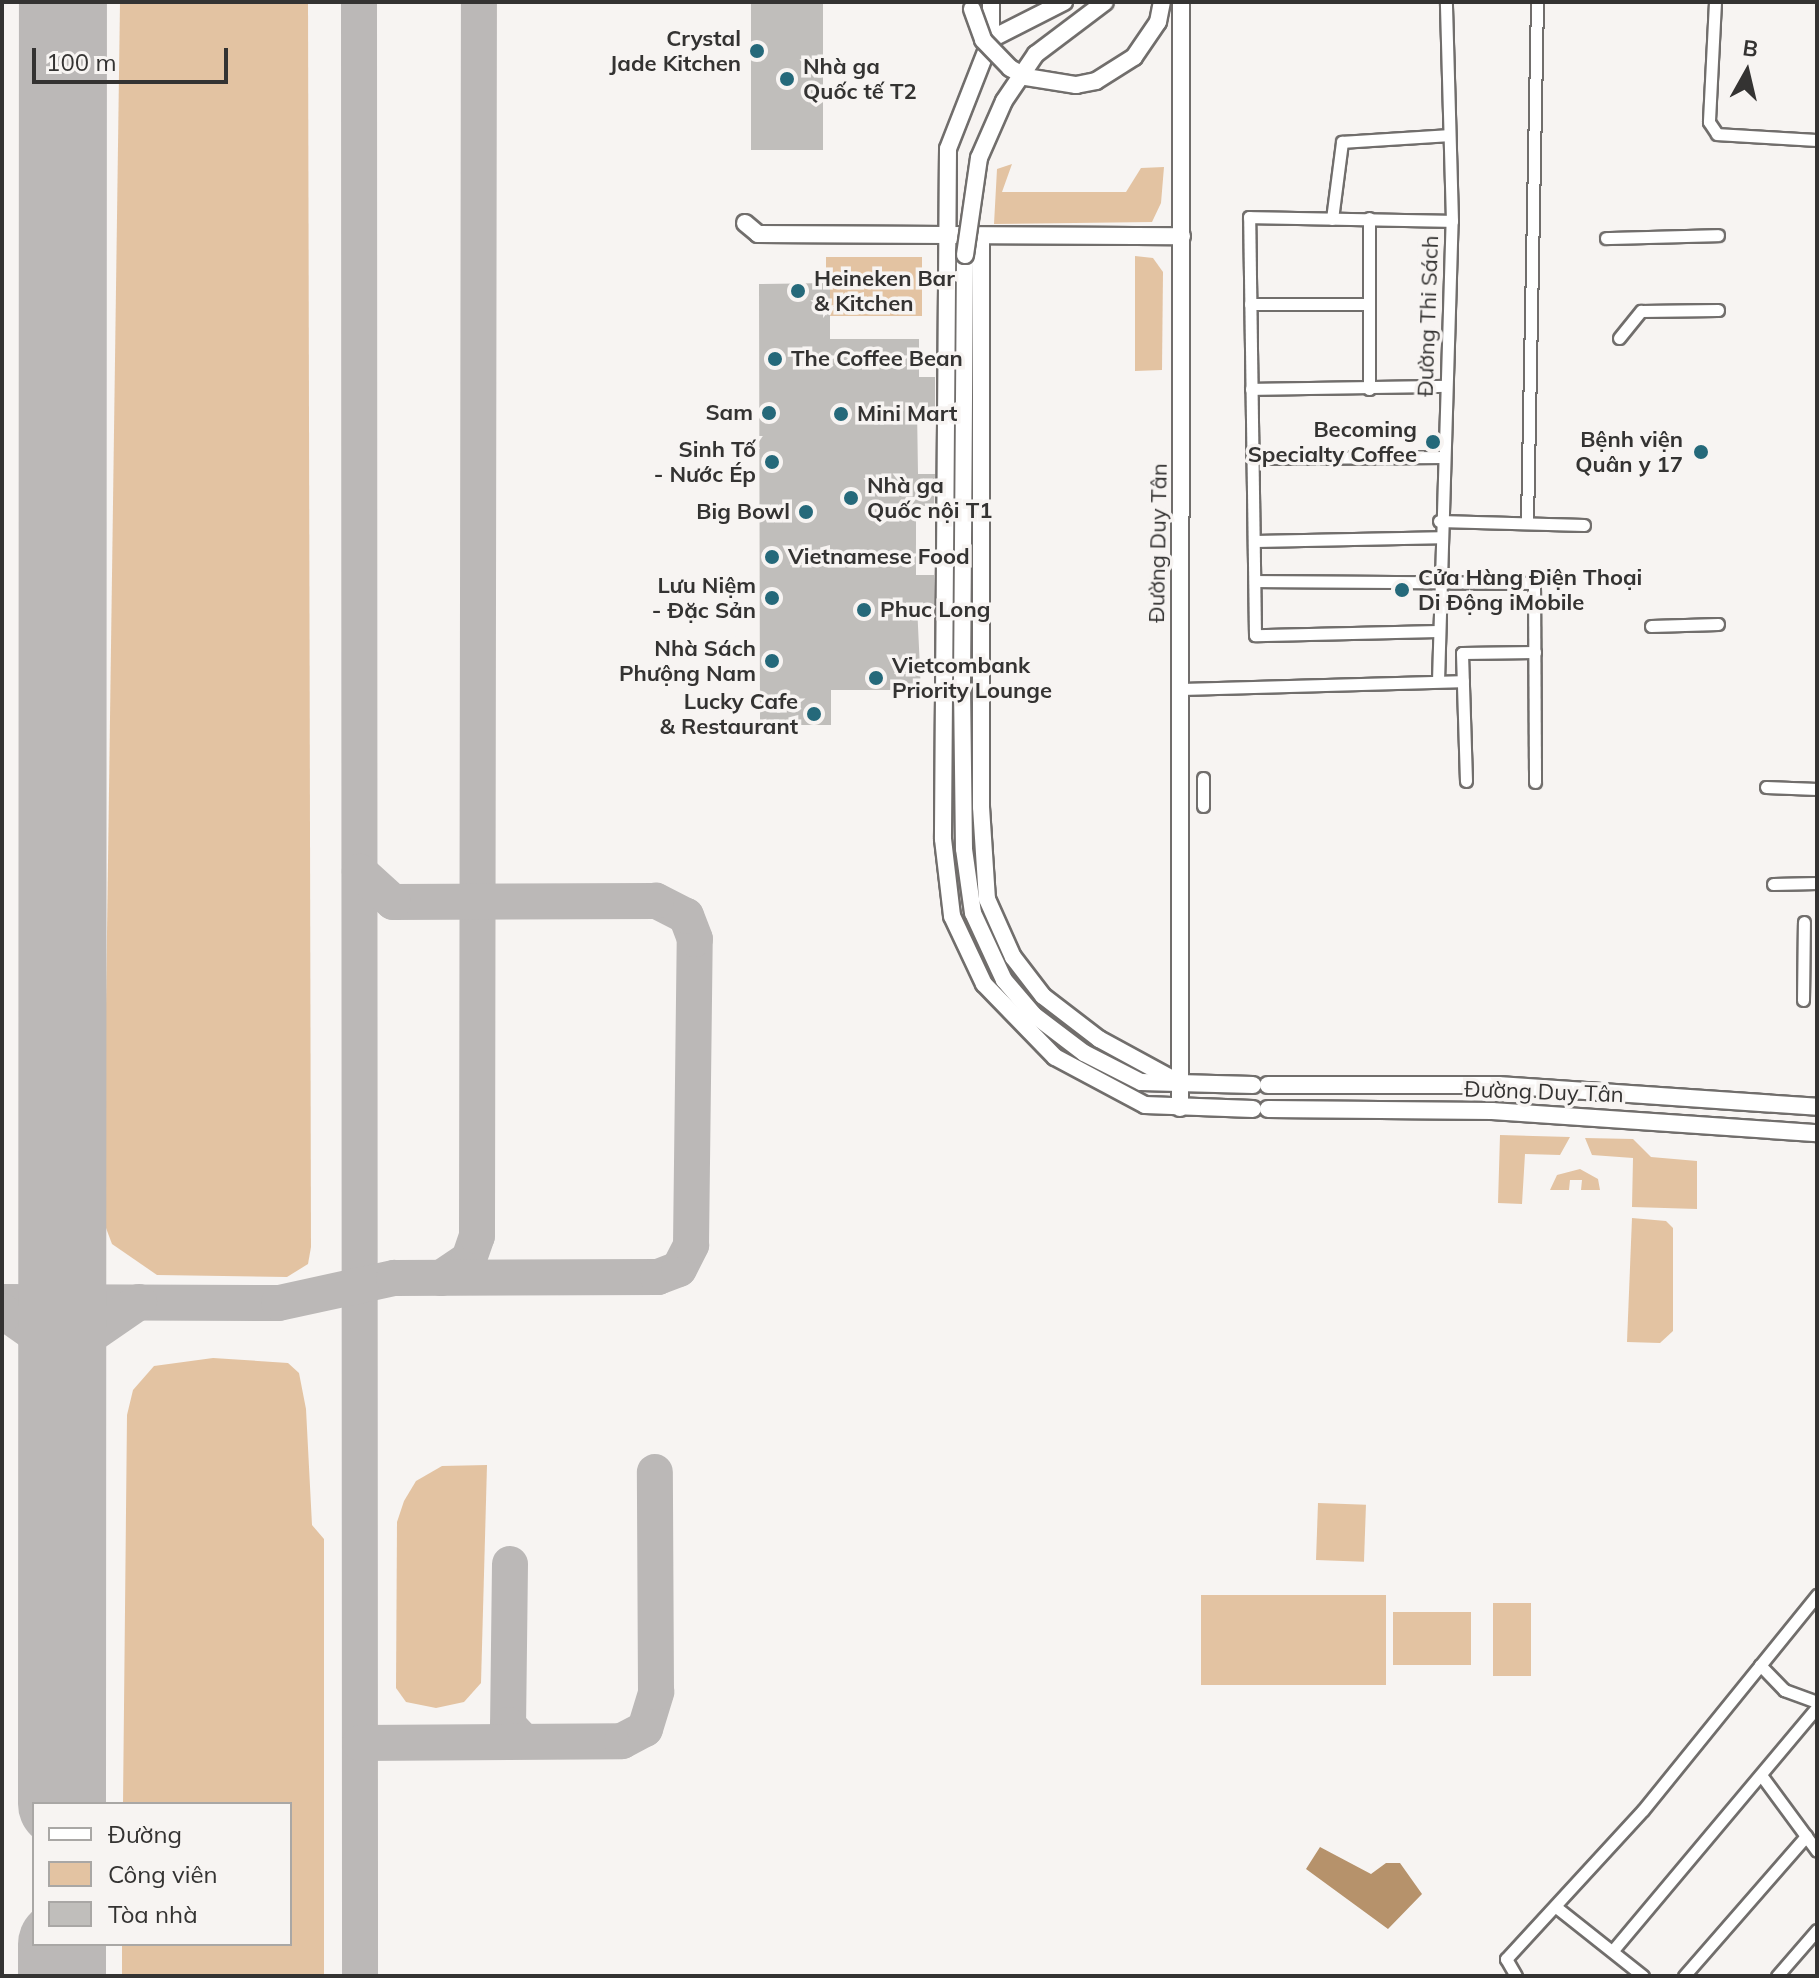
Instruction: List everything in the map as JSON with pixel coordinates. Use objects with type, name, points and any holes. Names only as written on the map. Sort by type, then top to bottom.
[{"type":"street","points":[[991,2],[991,39],[948,149],[943,839],[952,916],[984,984],[1036,1042],[1125,1098],[1180,1108]]},
{"type":"street","points":[[991,39],[1064,2]]},
{"type":"street","points":[[1105,2],[1036,54],[998,111],[977,169],[965,255],[962,686],[969,889],[994,967],[1049,1028],[1125,1076],[1181,1084]]},
{"type":"street","points":[[974,4],[983,40],[1010,68],[1076,85],[1096,81],[1134,57],[1158,22],[1162,2]]},
{"type":"street","name":"Đường Duy Tân","points":[[1181,2],[1180,1108],[1601,1116],[1817,1133]]},
{"type":"street","name":"Đường Thi Sách","points":[[1438,681],[1439,521],[1452,221],[1446,2]]},
{"type":"street","points":[[1527,522],[1537,2]]},
{"type":"street","points":[[1715,2],[1709,122],[1717,134],[1817,140]]},
{"type":"street","points":[[974,4],[991,39]]},
{"type":"street","points":[[1332,219],[1342,142],[1449,135]]},
{"type":"street","points":[[1438,631],[1255,635],[1249,217],[1452,221]]},
{"type":"street","points":[[1369,218],[1369,389]]},
{"type":"street","points":[[745,223],[758,234],[981,238],[1182,236]]},
{"type":"street","points":[[1606,238],[1718,235]]},
{"type":"street","points":[[981,238],[981,832],[987,899],[1013,957],[1043,996],[1099,1039],[1181,1084]]},
{"type":"street","points":[[1250,304],[1369,304]]},
{"type":"street","points":[[1619,338],[1641,311],[1718,310]]},
{"type":"street","points":[[1251,389],[1446,386]]},
{"type":"street","points":[[1253,458],[1443,457]]},
{"type":"street","points":[[1439,521],[1584,525]]},
{"type":"street","points":[[1255,541],[1439,537]]},
{"type":"street","points":[[1255,581],[1438,579],[1534,583],[1535,782]]},
{"type":"street","points":[[1651,626],[1718,624]]},
{"type":"street","points":[[1466,781],[1462,653],[1535,652]]},
{"type":"street","points":[[1178,689],[1463,681]]},
{"type":"street","points":[[1203,778],[1203,806]]},
{"type":"street","points":[[1766,787],[1817,789]]},
{"type":"street","points":[[1773,884],[1817,883]]},
{"type":"street","points":[[1803,1000],[1804,922]]},
{"type":"street","points":[[1803,960],[1817,961]]},
{"type":"street","name":"Đường Duy Tân","points":[[1181,1084],[1498,1085],[1817,1107]]},
{"type":"street","points":[[1374,1086],[1374,1110]]},
{"type":"street","points":[[1516,1976],[1505,1967],[1817,1595]]},
{"type":"street","points":[[1614,1949],[1817,1704],[1784,1690],[1760,1665]]},
{"type":"street","points":[[1761,1775],[1817,1851]]},
{"type":"street","points":[[1684,1976],[1806,1836]]},
{"type":"street","points":[[1556,1907],[1614,1949],[1643,1976]]},
{"type":"street","points":[[1777,1976],[1817,1930]]},
{"type":"green space","points":[[120,2],[308,2],[311,1247],[308,1264],[287,1277],[157,1275],[112,1244],[103,1220]]},
{"type":"green space","points":[[1012,164],[1002,192],[1126,192],[1141,168],[1164,167],[1161,203],[1152,222],[994,224],[997,169]]},
{"type":"green space","points":[[1135,256],[1153,258],[1163,272],[1162,370],[1135,371]]},
{"type":"green space","points":[[826,257],[922,257],[922,316],[826,316]]},
{"type":"green space","points":[[1500,1135],[1570,1137],[1560,1155],[1525,1154],[1522,1204],[1498,1203]]},
{"type":"green space","points":[[1585,1138],[1633,1139],[1651,1157],[1697,1161],[1697,1209],[1632,1207],[1633,1158],[1592,1155]]},
{"type":"green space","points":[[1580,1169],[1598,1179],[1600,1190],[1581,1190],[1582,1180],[1570,1180],[1569,1190],[1550,1190],[1557,1175]]},
{"type":"green space","points":[[1632,1218],[1666,1221],[1673,1228],[1673,1331],[1660,1343],[1627,1342]]},
{"type":"green space","points":[[213,1358],[288,1363],[299,1373],[306,1409],[312,1525],[324,1539],[324,1976],[122,1976],[122,1946],[292,1946],[292,1802],[123,1802],[127,1415],[133,1390],[154,1366]]},
{"type":"green space","points":[[487,1465],[481,1683],[464,1702],[436,1708],[406,1702],[396,1688],[397,1522],[404,1501],[416,1481],[442,1466]]},
{"type":"green space","points":[[1318,1503],[1366,1505],[1364,1562],[1316,1560]]},
{"type":"green space","points":[[1201,1595],[1386,1595],[1386,1685],[1201,1685]]},
{"type":"green space","points":[[1493,1603],[1531,1603],[1531,1676],[1493,1676]]},
{"type":"green space","points":[[1393,1612],[1471,1612],[1471,1665],[1393,1665]]},
{"type":"shaded area","points":[[1320,1847],[1371,1874],[1386,1863],[1400,1863],[1422,1894],[1388,1929],[1306,1869]]},
{"type":"building","name":"Nhà ga Quốc tế T2","points":[[751,2],[823,2],[823,150],[751,150]]},
{"type":"building","name":"Nhà ga Quốc nội T1","points":[[830,283],[830,339],[919,339],[919,377],[935,377],[935,408],[917,408],[918,474],[935,474],[934,506],[916,506],[916,575],[934,575],[934,605],[917,605],[921,690],[831,690],[831,725],[760,725],[759,284]]},
{"type":"taxiway","points":[[359,2],[360,1976]]},
{"type":"taxiway","points":[[441,1278],[469,1259],[477,1236],[479,2]]},
{"type":"taxiway","points":[[2,1302],[279,1303],[394,1278],[658,1277],[679,1269],[691,1245],[695,939],[686,916],[656,901],[393,902],[360,872]]},
{"type":"taxiway","points":[[62,1401],[69,1366],[84,1340],[139,1302]]},
{"type":"taxiway","points":[[2,1311],[33,1333],[48,1354],[61,1398]]},
{"type":"taxiway","points":[[360,1743],[622,1741],[645,1729],[656,1692],[655,1472]]},
{"type":"taxiway","points":[[510,1564],[508,1725],[523,1741]]},
{"type":"runway","points":[[62,1802],[63,2]]},
{"type":"runway","points":[[62,1946],[62,1976]]},
{"type":"place","name":"Crystal Jade Kitchen","points":[[757,51]]},
{"type":"place","name":"Nhà ga Quốc tế T2","points":[[787,79]]},
{"type":"place","name":"Heineken Bar & Kitchen","points":[[798,291]]},
{"type":"place","name":"The Coffee Bean","points":[[775,359]]},
{"type":"place","name":"Sam","points":[[769,413]]},
{"type":"place","name":"Mini Mart","points":[[841,414]]},
{"type":"place","name":"Becoming Specialty Coffee","points":[[1433,442]]},
{"type":"place","name":"Bệnh viện Quân y 17","points":[[1701,452]]},
{"type":"place","name":"Sinh Tố - Nước Ép","points":[[772,462]]},
{"type":"place","name":"Nhà ga Quốc nội T1","points":[[851,498]]},
{"type":"place","name":"Big Bowl","points":[[806,512]]},
{"type":"place","name":"Vietnamese Food","points":[[772,557]]},
{"type":"place","name":"Cửa Hàng Điện Thoại Di Động iMobile","points":[[1402,590]]},
{"type":"place","name":"Lưu Niệm - Đặc Sản","points":[[772,598]]},
{"type":"place","name":"Phuc Long","points":[[864,610]]},
{"type":"place","name":"Nhà Sách Phưộng Nam","points":[[772,661]]},
{"type":"place","name":"Vietcombank Priority Lounge","points":[[876,678]]},
{"type":"place","name":"Lucky Cafe & Restaurant","points":[[814,714]]}]
